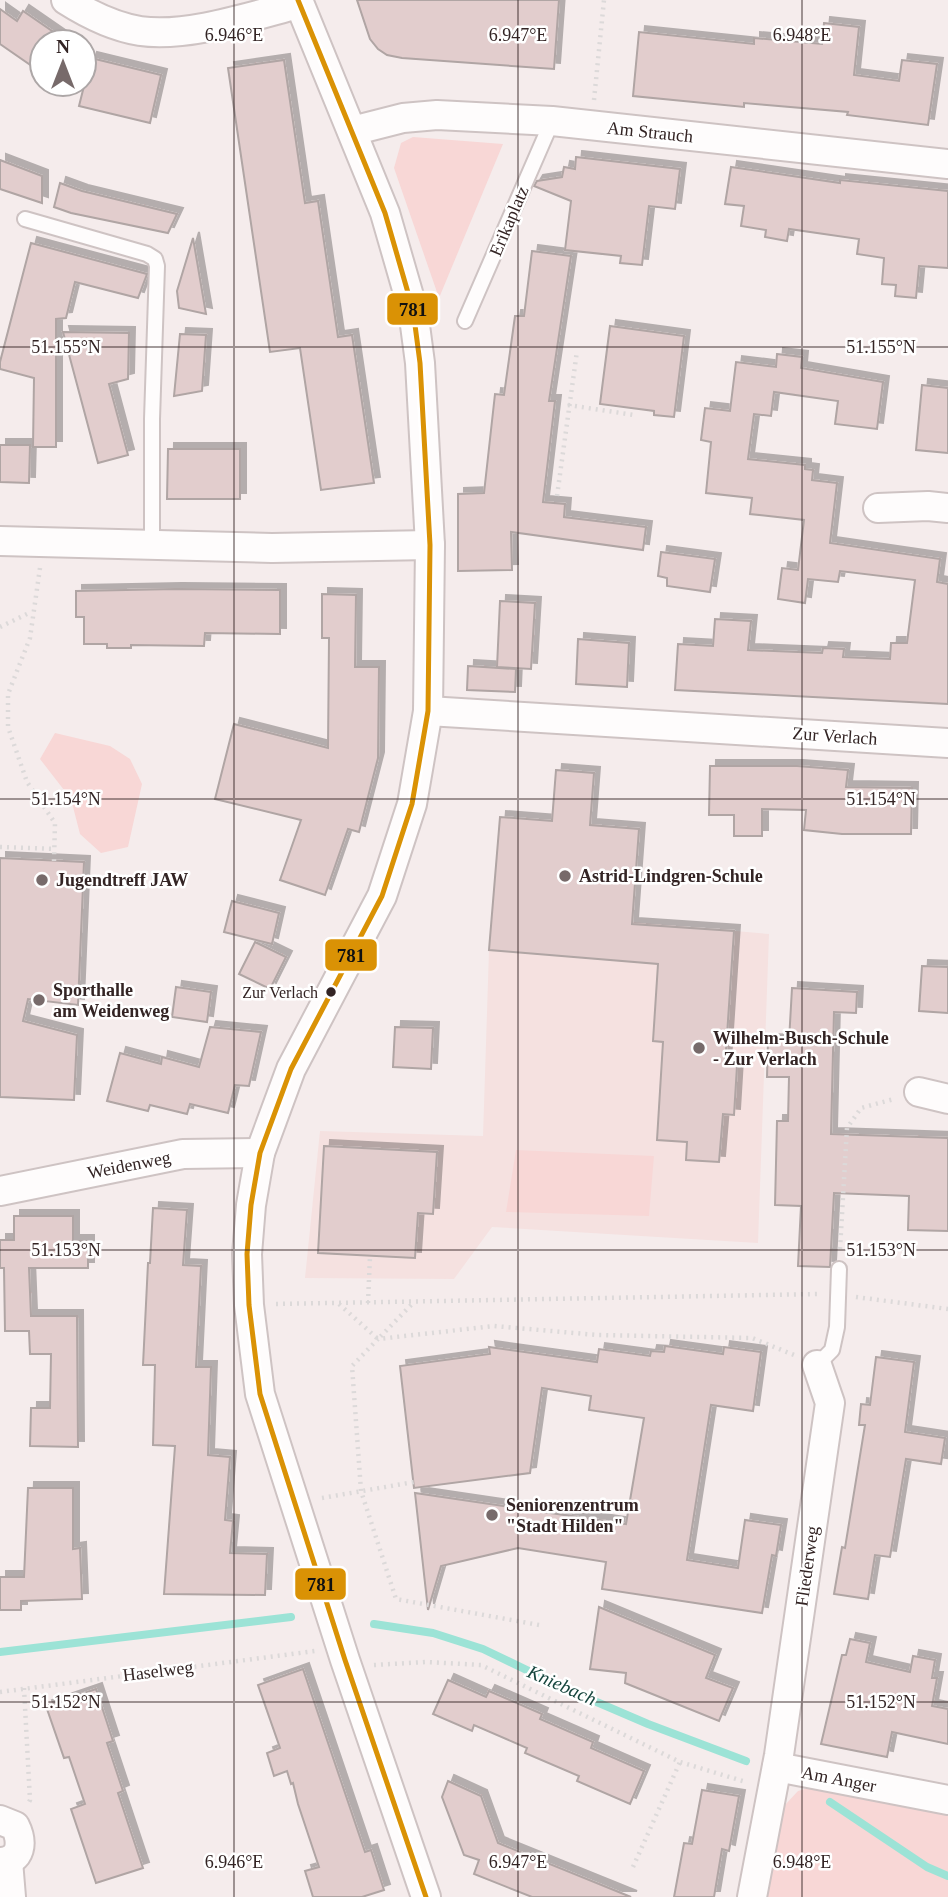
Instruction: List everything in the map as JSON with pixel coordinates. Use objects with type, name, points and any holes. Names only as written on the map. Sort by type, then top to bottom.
[{"type":"street","points":[[66,0],[88,13],[139,31],[184,32],[298,2],[385,213],[413,310],[420,363],[430,545],[428,711],[412,804],[382,896],[292,1069],[260,1153],[251,1205],[247,1254],[249,1305],[260,1394],[345,1660],[426,1897]]},
{"type":"street","name":"Am Strauch","points":[[352,131],[403,118],[437,115],[552,121],[948,164]]},
{"type":"street","points":[[878,508],[948,508]]},
{"type":"street","points":[[0,541],[272,548],[430,545]]},
{"type":"street","name":"Zur Verlach","points":[[428,711],[948,743]]},
{"type":"street","points":[[919,1092],[948,1099]]},
{"type":"street","name":"Weidenweg","points":[[0,1191],[183,1154],[260,1153]]},
{"type":"street","name":"Fliederweg","points":[[768,1777],[830,1404],[817,1365]]},
{"type":"street","name":"Am Anger","points":[[752,1897],[768,1777],[948,1800]]},
{"type":"street","points":[[8,1823],[21,1838],[18,1853],[4,1861],[11,1897]]},
{"type":"lane","name":"Erikaplatz","points":[[465,321],[552,121]]},
{"type":"lane","points":[[25,219],[147,254],[155,259],[152,545]]},
{"type":"lane","points":[[817,1365],[832,1350],[837,1327],[839,1269]]},
{"type":"path","points":[[593,108],[604,0]]},
{"type":"path","points":[[557,496],[577,351]]},
{"type":"path","points":[[568,405],[634,415]]},
{"type":"path","points":[[40,568],[30,638],[8,694],[8,727],[27,782],[55,823],[54,861]]},
{"type":"path","points":[[0,626],[32,612]]},
{"type":"path","points":[[0,847],[55,849]]},
{"type":"path","points":[[839,1269],[847,1128],[861,1108],[919,1092]]},
{"type":"path","points":[[368,1303],[370,1256]]},
{"type":"path","points":[[271,1305],[838,1294],[948,1309]]},
{"type":"path","points":[[414,1302],[352,1366],[361,1491],[396,1599],[539,1625]]},
{"type":"path","points":[[338,1303],[378,1339],[494,1326],[597,1335],[752,1338],[817,1365]]},
{"type":"path","points":[[318,1499],[414,1482]]},
{"type":"path","name":"Haselweg","points":[[0,1692],[316,1651]]},
{"type":"path","points":[[373,1665],[426,1662],[481,1665],[680,1762],[768,1777]]},
{"type":"path","points":[[8,1823],[30,1800],[24,1688]]},
{"type":"path","points":[[633,1867],[680,1762]]},
{"type":"shaded area","points":[[413,137],[503,144],[439,298],[394,168],[401,143]]},
{"type":"shaded area","points":[[55,733],[110,746],[130,759],[142,784],[128,847],[101,853],[80,834],[71,799],[40,759]]},
{"type":"shaded area","points":[[556,770],[594,773],[590,824],[639,829],[632,922],[769,934],[758,1243],[492,1227],[454,1279],[305,1278],[320,1131],[483,1136],[489,950],[500,817],[551,821]]},
{"type":"shaded area","points":[[516,1150],[654,1156],[649,1216],[506,1212]]},
{"type":"shaded area","points":[[819,1785],[948,1814],[948,1897],[767,1897],[785,1805],[798,1791]]},
{"type":"building","points":[[357,0],[559,0],[554,69],[387,55],[370,39]]},
{"type":"building","points":[[0,9],[17,21],[23,11],[48,28],[28,28],[28,63],[0,44]]},
{"type":"building","points":[[824,23],[859,27],[854,75],[899,81],[902,60],[937,64],[928,125],[847,115],[848,112],[744,103],[744,107],[633,96],[639,32],[754,44],[754,38],[822,44]]},
{"type":"building","points":[[98,60],[161,75],[150,123],[79,106],[81,98],[98,98]]},
{"type":"building","points":[[284,60],[305,203],[318,201],[338,337],[352,335],[374,483],[321,490],[300,348],[270,352],[228,68]]},
{"type":"building","points":[[576,157],[680,169],[675,209],[649,206],[642,265],[620,263],[621,256],[565,250],[571,201],[534,186],[537,181],[562,177],[564,167],[575,169]]},
{"type":"building","points":[[0,160],[42,176],[42,203],[0,189]]},
{"type":"building","points":[[731,167],[840,183],[840,180],[948,191],[948,268],[919,266],[916,298],[895,296],[896,285],[882,284],[884,258],[857,254],[859,239],[789,229],[787,241],[765,237],[766,230],[741,226],[744,206],[725,204]]},
{"type":"building","points":[[60,183],[177,214],[168,233],[71,213],[54,207]]},
{"type":"building","points":[[193,238],[206,314],[179,308],[177,291]]},
{"type":"building","points":[[31,243],[147,274],[138,298],[75,282],[66,318],[56,319],[56,447],[33,447],[34,378],[0,369]]},
{"type":"building","points":[[532,251],[571,256],[549,401],[555,401],[543,502],[565,504],[564,517],[646,527],[643,550],[511,532],[512,570],[458,571],[458,494],[484,493],[495,394],[504,395],[515,316],[524,316]]},
{"type":"building","points":[[610,326],[684,336],[674,417],[654,415],[654,411],[600,404]]},
{"type":"building","points":[[63,332],[129,333],[128,379],[109,384],[128,455],[98,463]]},
{"type":"building","points":[[180,334],[206,335],[202,391],[174,396]]},
{"type":"building","points":[[777,354],[802,357],[801,368],[883,382],[877,429],[835,424],[838,401],[774,392],[771,416],[754,414],[748,459],[805,465],[805,469],[813,470],[812,480],[837,483],[830,543],[940,559],[937,582],[948,584],[948,704],[675,690],[678,644],[713,646],[715,619],[751,621],[748,650],[822,653],[823,648],[844,649],[843,657],[890,659],[891,643],[907,643],[915,580],[840,571],[838,582],[808,579],[805,603],[778,599],[782,568],[798,570],[804,520],[750,514],[752,498],[706,493],[711,442],[701,440],[705,408],[730,411],[736,362],[776,367]]},
{"type":"building","points":[[922,385],[948,388],[948,453],[916,450]]},
{"type":"building","points":[[0,445],[30,445],[29,483],[0,482]]},
{"type":"building","points":[[168,449],[240,449],[240,499],[167,499]]},
{"type":"building","points":[[661,552],[715,559],[710,592],[667,586],[667,578],[658,576]]},
{"type":"building","points":[[280,590],[280,634],[205,633],[204,646],[131,645],[131,648],[107,648],[107,644],[84,644],[84,617],[76,617],[76,591]]},
{"type":"building","points":[[322,594],[356,595],[355,667],[379,667],[378,758],[359,832],[348,829],[325,895],[280,880],[301,820],[215,799],[234,724],[328,748],[329,638],[322,638]]},
{"type":"building","points":[[500,601],[535,603],[531,669],[497,667]]},
{"type":"building","points":[[578,639],[629,643],[627,687],[576,684]]},
{"type":"building","points":[[468,666],[516,669],[515,692],[467,690]]},
{"type":"building","points":[[710,766],[797,766],[848,770],[846,787],[912,788],[911,834],[842,834],[804,830],[806,810],[762,809],[762,836],[734,836],[734,815],[709,815]]},
{"type":"building","points":[[556,770],[594,773],[590,825],[639,829],[632,924],[734,931],[725,1065],[737,1066],[734,1115],[723,1114],[719,1162],[686,1160],[687,1142],[657,1140],[663,1042],[653,1041],[658,964],[489,950],[500,817],[552,821]]},
{"type":"building","name":"Sporthalle am Weidenweg","points":[[0,858],[84,862],[78,1005],[28,999],[23,1021],[77,1035],[74,1100],[0,1097]]},
{"type":"building","points":[[232,901],[279,913],[272,944],[224,932]]},
{"type":"building","points":[[255,942],[286,957],[270,989],[239,974]]},
{"type":"building","points":[[922,966],[948,967],[948,1013],[919,1011]]},
{"type":"building","points":[[176,987],[211,992],[207,1022],[172,1017]]},
{"type":"building","points":[[792,988],[857,992],[856,1013],[834,1012],[831,1134],[948,1138],[948,1231],[908,1230],[909,1196],[834,1193],[830,1267],[798,1266],[801,1206],[775,1205],[777,1121],[788,1121],[789,1077],[767,1077],[768,1040],[789,1041]]},
{"type":"building","points":[[210,1027],[261,1032],[249,1086],[235,1085],[228,1113],[190,1104],[187,1114],[150,1105],[148,1111],[107,1101],[120,1053],[161,1064],[162,1057],[199,1067]]},
{"type":"building","points":[[395,1027],[433,1028],[431,1069],[393,1067]]},
{"type":"building","points":[[324,1146],[437,1152],[433,1214],[418,1213],[415,1258],[318,1253]]},
{"type":"building","points":[[153,1208],[187,1210],[183,1265],[201,1266],[196,1367],[211,1367],[208,1455],[230,1457],[225,1520],[233,1521],[230,1553],[267,1554],[265,1595],[164,1594],[175,1446],[153,1445],[155,1365],[143,1365]]},
{"type":"building","points":[[14,1216],[73,1216],[73,1241],[88,1241],[88,1268],[29,1268],[31,1316],[77,1316],[78,1447],[30,1446],[31,1408],[50,1408],[51,1354],[30,1354],[29,1331],[5,1331],[4,1268],[0,1268],[0,1240],[14,1240]]},
{"type":"building","name":"Seniorenzentrum \"Stadt Hilden\"","points":[[665,1346],[723,1354],[724,1347],[761,1352],[753,1411],[711,1405],[687,1560],[738,1568],[745,1520],[781,1525],[776,1556],[772,1555],[762,1613],[602,1589],[606,1562],[518,1548],[441,1566],[428,1610],[415,1493],[626,1524],[644,1418],[589,1410],[591,1396],[542,1388],[530,1473],[414,1488],[400,1366],[490,1354],[489,1347],[597,1362],[599,1349],[650,1356],[651,1351],[664,1352]]},
{"type":"building","points":[[876,1357],[914,1362],[905,1432],[945,1438],[941,1464],[906,1459],[890,1557],[875,1555],[868,1599],[834,1594],[842,1547],[845,1548],[865,1425],[859,1425],[861,1404],[870,1405]]},
{"type":"building","points":[[28,1488],[73,1488],[73,1549],[80,1548],[82,1599],[21,1601],[21,1610],[0,1610],[0,1577],[24,1577]]},
{"type":"building","points":[[599,1607],[715,1655],[706,1678],[733,1688],[719,1721],[625,1683],[626,1673],[590,1669]]},
{"type":"building","points":[[850,1639],[870,1643],[866,1662],[910,1672],[913,1656],[935,1660],[932,1678],[937,1678],[932,1706],[948,1709],[948,1744],[892,1732],[887,1757],[821,1744],[842,1655],[846,1655]]},
{"type":"building","points":[[303,1669],[365,1852],[371,1850],[384,1890],[362,1897],[313,1897],[305,1871],[319,1867],[293,1783],[291,1784],[287,1771],[274,1776],[267,1753],[280,1748],[258,1685]]},
{"type":"building","points":[[448,1680],[486,1697],[489,1691],[542,1714],[540,1719],[593,1742],[591,1748],[644,1771],[630,1804],[577,1781],[579,1776],[525,1753],[527,1748],[474,1725],[472,1731],[433,1714]]},
{"type":"building","points":[[96,1689],[113,1741],[107,1743],[123,1791],[118,1793],[143,1868],[96,1883],[71,1809],[85,1804],[69,1757],[64,1758],[46,1706]]},
{"type":"building","points":[[448,1781],[481,1796],[498,1843],[631,1897],[532,1897],[474,1874],[479,1860],[464,1855],[442,1797]]},
{"type":"building","points":[[702,1790],[739,1796],[729,1851],[722,1849],[714,1897],[674,1897],[684,1843],[692,1844]]},
{"type":"waterway","name":"Kniebach","points":[[0,1652],[291,1617]]},
{"type":"waterway","name":"Kniebach","points":[[374,1624],[433,1633],[483,1649],[648,1724],[746,1761]]},
{"type":"waterway","name":"Kniebach","points":[[830,1802],[927,1867],[948,1876]]},
{"type":"transit line","name":"781","points":[[298,0],[385,213],[413,310],[420,363],[430,545],[428,711],[412,804],[382,896],[291,1069],[260,1153],[251,1205],[247,1254],[249,1305],[260,1394],[345,1660],[426,1897]]},
{"type":"place","name":"Astrid-Lindgren-Schule","points":[[565,876]]},
{"type":"place","name":"Jugendtreff JAW","points":[[42,880]]},
{"type":"place","name":"Zur Verlach","points":[[331,992]]},
{"type":"place","name":"Sporthalle am Weidenweg","points":[[39,1000]]},
{"type":"place","name":"Wilhelm-Busch-Schule - Zur Verlach","points":[[699,1048]]},
{"type":"place","name":"Seniorenzentrum \"Stadt Hilden\"","points":[[492,1515]]}]
